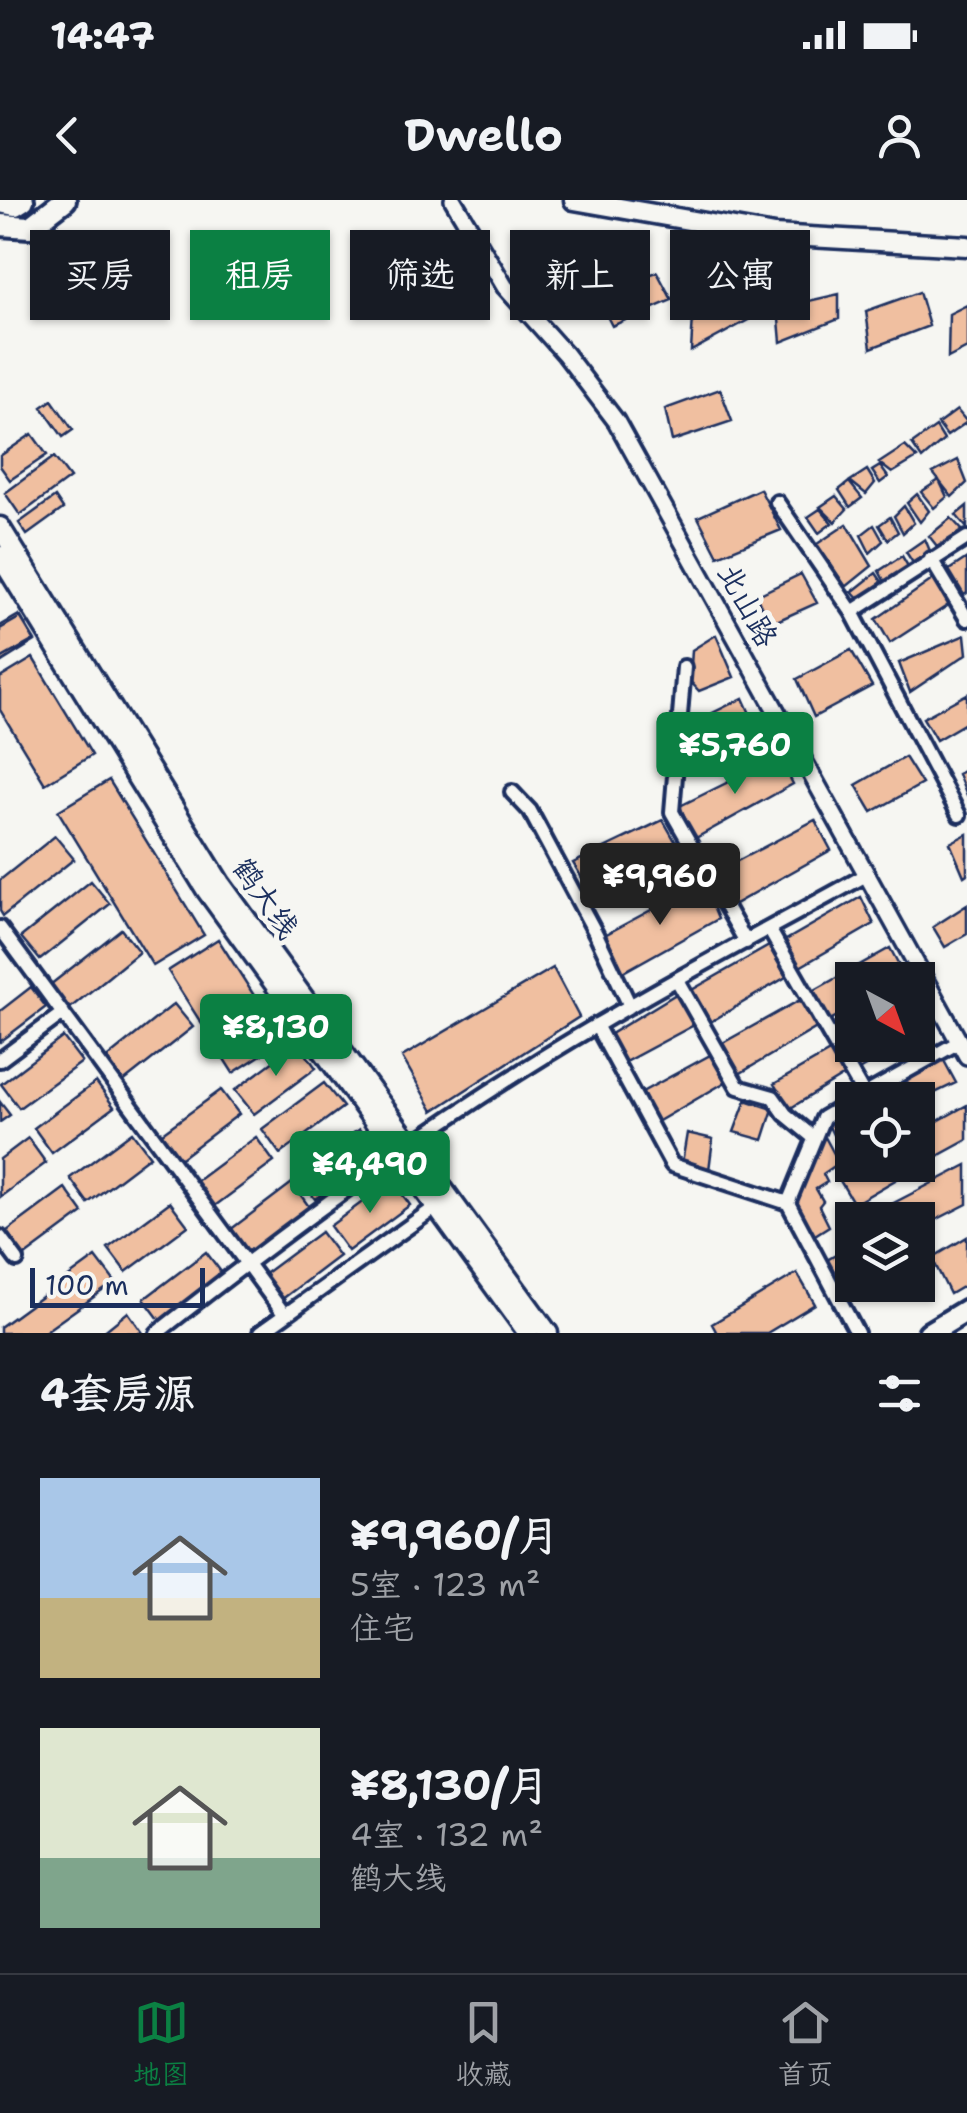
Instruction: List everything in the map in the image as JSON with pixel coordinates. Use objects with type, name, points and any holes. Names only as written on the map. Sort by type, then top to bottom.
[{"type":"main road","points":[[0,202],[15,205],[24,200]]},
{"type":"main road","points":[[0,225],[30,228],[65,200]]},
{"type":"main road","points":[[574,200],[774,235],[967,246]]},
{"type":"main road","points":[[643,200],[776,223],[967,234]]},
{"type":"main road","name":"鹤大线","points":[[0,527],[220,883],[404,1149],[436,1207],[528,1333]]},
{"type":"main road","name":"鹤大线","points":[[0,556],[208,892],[548,1333]]},
{"type":"main road","points":[[929,1333],[967,1310]]},
{"type":"street","name":"北山路","points":[[453,200],[505,288],[565,354],[616,421],[963,1049]]},
{"type":"street","points":[[777,502],[852,612],[959,815]]},
{"type":"street","points":[[852,612],[967,538]]},
{"type":"street","points":[[931,559],[967,618]]},
{"type":"street","points":[[684,667],[672,812],[746,942]]},
{"type":"street","points":[[512,792],[530,811],[630,1006]]},
{"type":"street","points":[[157,1333],[404,1149],[596,1025],[868,874]]},
{"type":"street","points":[[0,928],[284,1314]]},
{"type":"street","points":[[769,929],[848,1082]]},
{"type":"street","points":[[677,980],[738,1087],[772,1096],[785,1114],[814,1138]]},
{"type":"street","points":[[0,1060],[63,1013]]},
{"type":"street","points":[[596,1025],[672,1165],[788,1203],[857,1333]]},
{"type":"street","points":[[893,1082],[963,1049]]},
{"type":"street","points":[[788,1203],[823,1118],[835,1111]]},
{"type":"street","points":[[260,1333],[436,1207]]},
{"type":"street","points":[[0,1236],[18,1260]]},
{"type":"building","points":[[657,272],[670,301],[650,310],[650,274]]},
{"type":"building","points":[[919,292],[929,326],[871,348],[866,311]]},
{"type":"building","points":[[839,294],[839,319],[781,342],[779,320],[810,320],[810,301]]},
{"type":"building","points":[[967,305],[967,348],[948,358],[949,314]]},
{"type":"building","points":[[693,320],[748,320],[691,351]]},
{"type":"building","points":[[720,389],[732,421],[672,441],[665,409]]},
{"type":"building","points":[[52,400],[73,430],[63,437],[42,407]]},
{"type":"building","points":[[957,410],[967,422],[947,436],[938,424]]},
{"type":"building","points":[[936,427],[944,440],[922,459],[912,444]]},
{"type":"building","points":[[32,434],[47,455],[10,480],[0,466],[0,456]]},
{"type":"building","points":[[905,446],[917,458],[892,473],[879,463]]},
{"type":"building","points":[[54,457],[70,478],[20,515],[5,493]]},
{"type":"building","points":[[958,460],[967,483],[952,497],[933,473]]},
{"type":"building","points":[[880,466],[888,477],[880,483],[872,471]]},
{"type":"building","points":[[867,470],[875,483],[866,494],[850,481]]},
{"type":"building","points":[[939,480],[947,497],[934,508],[921,492]]},
{"type":"building","points":[[849,482],[862,498],[850,507],[839,490]]},
{"type":"building","points":[[760,489],[781,530],[718,556],[698,517]]},
{"type":"building","points":[[917,494],[929,511],[920,522],[907,503]]},
{"type":"building","points":[[836,496],[847,509],[835,522],[820,507]]},
{"type":"building","points":[[55,497],[63,509],[27,535],[19,523]]},
{"type":"building","points":[[904,506],[914,523],[903,533],[894,516]]},
{"type":"building","points":[[967,506],[967,528],[956,515]]},
{"type":"building","points":[[820,509],[832,523],[819,533],[808,517]]},
{"type":"building","points":[[890,517],[898,532],[888,540],[879,525]]},
{"type":"building","points":[[951,518],[963,531],[940,550],[929,536]]},
{"type":"building","points":[[847,524],[872,566],[846,587],[817,544]]},
{"type":"building","points":[[874,525],[883,541],[870,553],[861,535]]},
{"type":"building","points":[[925,539],[930,551],[913,563],[906,552]]},
{"type":"building","points":[[902,556],[909,568],[885,582],[879,571]]},
{"type":"building","points":[[967,558],[967,593],[964,595],[949,570]]},
{"type":"building","points":[[876,573],[884,585],[861,602],[852,592]]},
{"type":"building","points":[[801,574],[817,603],[770,624],[756,596]]},
{"type":"building","points":[[935,578],[950,604],[890,643],[876,619]]},
{"type":"building","points":[[19,615],[35,641],[0,663],[0,626]]},
{"type":"building","points":[[21,617],[34,640],[0,659],[0,629]]},
{"type":"building","points":[[716,635],[734,677],[699,691],[690,681],[692,650]]},
{"type":"building","points":[[965,635],[967,654],[910,692],[899,663]]},
{"type":"building","points":[[851,650],[872,686],[814,717],[797,679]]},
{"type":"building","points":[[33,658],[92,755],[45,784],[0,710],[0,678]]},
{"type":"building","points":[[967,694],[967,722],[936,740],[923,718]]},
{"type":"building","points":[[743,698],[757,729],[687,767],[670,734]]},
{"type":"building","points":[[779,757],[793,784],[694,839],[680,806]]},
{"type":"building","points":[[905,757],[922,784],[872,812],[856,785]]},
{"type":"building","points":[[967,769],[967,796],[958,774]]},
{"type":"building","points":[[109,780],[204,935],[153,966],[58,811]]},
{"type":"building","points":[[663,820],[679,848],[591,893],[573,863]]},
{"type":"building","points":[[815,820],[831,850],[733,905],[711,875]]},
{"type":"building","points":[[967,834],[967,874],[964,876],[950,843]]},
{"type":"building","points":[[55,836],[74,859],[3,916],[0,880]]},
{"type":"building","points":[[91,881],[110,904],[40,960],[21,937]]},
{"type":"building","points":[[703,882],[718,919],[618,975],[601,937]]},
{"type":"building","points":[[861,897],[874,924],[798,968],[786,940]]},
{"type":"building","points":[[967,905],[967,934],[945,947],[933,927]]},
{"type":"building","points":[[121,929],[139,952],[69,1009],[50,985]]},
{"type":"building","points":[[218,939],[283,1041],[233,1073],[168,971]]},
{"type":"building","points":[[769,946],[786,977],[707,1024],[690,991]]},
{"type":"building","points":[[890,948],[897,962],[865,962]]},
{"type":"building","points":[[553,968],[579,1017],[433,1111],[402,1057]]},
{"type":"building","points":[[835,979],[835,1017],[828,1021],[813,991]]},
{"type":"building","points":[[31,987],[46,1007],[0,1042],[0,1011]]},
{"type":"building","points":[[676,994],[694,1025],[623,1063],[607,1036]]},
{"type":"building","points":[[800,1000],[818,1027],[739,1074],[721,1044]]},
{"type":"building","points":[[174,1004],[193,1027],[122,1083],[104,1060]]},
{"type":"building","points":[[63,1037],[82,1062],[19,1108],[1,1084]]},
{"type":"building","points":[[298,1043],[316,1068],[254,1114],[235,1090]]},
{"type":"building","points":[[833,1050],[835,1062],[840,1062],[846,1074],[789,1109],[774,1084]]},
{"type":"building","points":[[714,1053],[729,1080],[657,1122],[642,1092]]},
{"type":"building","points":[[942,1057],[956,1083],[935,1093],[935,1082],[896,1082],[935,1062]]},
{"type":"building","points":[[850,1062],[872,1062],[855,1072]]},
{"type":"building","points":[[96,1082],[114,1107],[52,1153],[34,1128]]},
{"type":"building","points":[[324,1083],[343,1107],[280,1154],[262,1129]]},
{"type":"building","points":[[221,1090],[239,1114],[177,1161],[158,1136]]},
{"type":"building","points":[[746,1100],[773,1109],[763,1140],[734,1132]]},
{"type":"building","points":[[0,1102],[10,1115],[0,1122]]},
{"type":"building","points":[[967,1105],[967,1140],[935,1157],[935,1123]]},
{"type":"building","points":[[835,1117],[835,1139],[827,1122]]},
{"type":"building","points":[[359,1129],[378,1153],[315,1199],[297,1175]]},
{"type":"building","points":[[132,1132],[150,1156],[88,1203],[70,1178]]},
{"type":"building","points":[[687,1133],[713,1139],[709,1170],[682,1163]]},
{"type":"building","points":[[256,1137],[274,1162],[212,1208],[194,1183]]},
{"type":"building","points":[[825,1137],[835,1156],[835,1166],[823,1174],[827,1182],[816,1189],[829,1226],[807,1240],[790,1203],[798,1197],[794,1187],[801,1168],[811,1165],[807,1154]]},
{"type":"building","points":[[28,1138],[46,1163],[0,1197],[0,1159]]},
{"type":"building","points":[[967,1165],[967,1204],[935,1220],[935,1202],[896,1202],[935,1182]]},
{"type":"building","points":[[392,1180],[410,1205],[348,1251],[330,1226]]},
{"type":"building","points":[[841,1182],[892,1182],[857,1202],[853,1202]]},
{"type":"building","points":[[292,1183],[310,1208],[248,1254],[230,1230]]},
{"type":"building","points":[[65,1188],[83,1213],[21,1259],[3,1234]]},
{"type":"building","points":[[170,1202],[188,1226],[126,1272],[108,1248]]},
{"type":"building","points":[[321,1232],[339,1256],[277,1303],[259,1278]]},
{"type":"building","points":[[967,1237],[967,1284],[950,1294],[935,1256]]},
{"type":"building","points":[[206,1252],[225,1277],[162,1323],[144,1299]]},
{"type":"building","points":[[835,1256],[835,1273],[827,1260]]},
{"type":"building","points":[[96,1257],[115,1282],[43,1333],[0,1333],[0,1327]]},
{"type":"building","points":[[797,1273],[815,1304],[767,1333],[717,1333],[712,1324]]},
{"type":"building","points":[[128,1312],[143,1333],[102,1333]]}]
